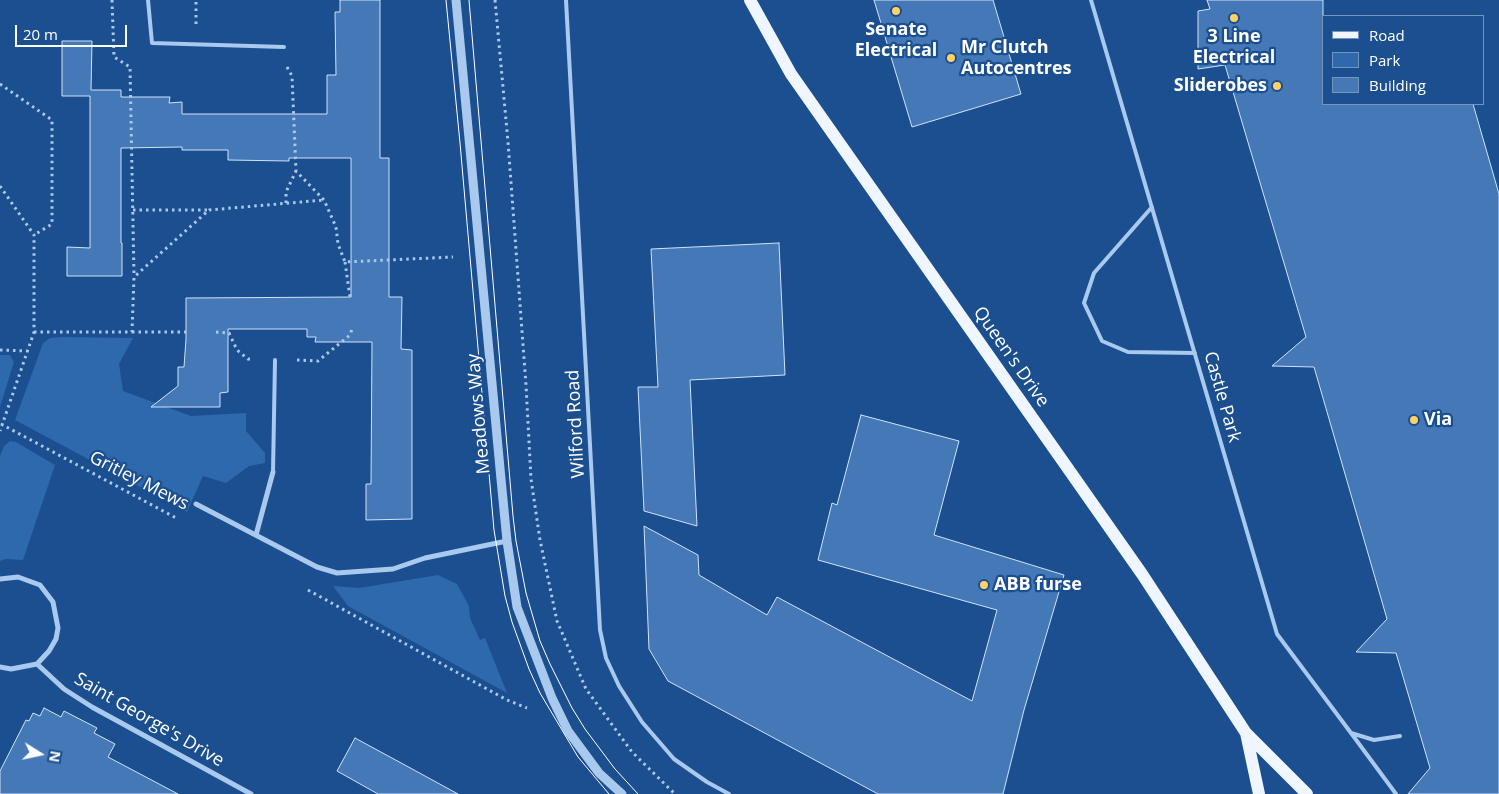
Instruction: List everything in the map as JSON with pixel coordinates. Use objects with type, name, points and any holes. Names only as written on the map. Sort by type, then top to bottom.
[{"type":"main road","name":"Queen's Drive","points":[[750,0],[790,74],[1142,574],[1246,733],[1307,794]]},
{"type":"main road","name":"Queen's Drive","points":[[1246,733],[1259,794]]},
{"type":"street","name":"Meadows Way","points":[[456,0],[507,541],[517,607],[552,698],[568,731],[599,773],[622,794]]},
{"type":"street","points":[[256,535],[273,472]]},
{"type":"street","name":"Gritley Mews","points":[[196,504],[316,567],[337,573],[393,569],[425,558],[507,541]]},
{"type":"street","points":[[0,579],[18,577],[40,585],[53,602],[58,628],[56,639],[49,651],[37,664],[11,669],[0,666]]},
{"type":"street","name":"Saint George's Drive","points":[[37,664],[64,689],[92,707],[252,794]]},
{"type":"lane","points":[[148,0],[152,43],[284,48]]},
{"type":"lane","name":"Wilford Road","points":[[566,0],[600,630],[606,658],[619,686],[642,722],[674,759],[707,782],[729,794]]},
{"type":"lane","name":"Castle Park","points":[[1091,0],[1278,634],[1396,794]]},
{"type":"lane","points":[[1152,207],[1094,274],[1084,303],[1102,341],[1128,352],[1195,353]]},
{"type":"lane","points":[[273,472],[275,360]]},
{"type":"lane","points":[[1351,733],[1374,740],[1400,736]]},
{"type":"path","points":[[112,0],[114,57],[130,67],[134,277],[132,332]]},
{"type":"path","points":[[495,0],[509,152],[531,479],[540,540],[557,621],[586,689],[632,752],[675,794]]},
{"type":"path","points":[[284,48],[285,63],[292,76],[296,171],[286,192],[286,204]]},
{"type":"path","points":[[0,84],[52,120],[52,224],[34,235]]},
{"type":"path","points":[[296,171],[324,200],[336,227],[338,244],[345,262],[350,297]]},
{"type":"path","points":[[0,186],[34,235],[34,332],[0,431]]},
{"type":"path","points":[[133,210],[209,210],[324,200]]},
{"type":"path","points":[[134,277],[209,210]]},
{"type":"path","points":[[345,262],[453,257]]},
{"type":"path","points":[[34,332],[186,332]]},
{"type":"path","points":[[0,350],[27,351]]},
{"type":"path","name":"Gritley Mews","points":[[1,425],[186,524],[196,504]]},
{"type":"path","points":[[299,585],[508,700],[527,708]]},
{"type":"green space","points":[[50,338],[133,338],[119,364],[123,391],[191,416],[246,413],[246,431],[265,453],[265,463],[249,466],[226,483],[203,476],[187,512],[15,420],[43,343]]},
{"type":"green space","points":[[0,355],[10,355],[14,362],[0,407]]},
{"type":"green space","points":[[10,441],[16,442],[55,465],[23,560],[6,559],[0,561],[0,456],[4,446]]},
{"type":"green space","points":[[438,575],[457,584],[469,606],[470,618],[480,640],[485,638],[507,693],[348,606],[333,586],[359,588]]},
{"type":"building","points":[[340,0],[380,0],[380,158],[389,158],[389,297],[402,297],[401,349],[412,350],[412,519],[366,520],[366,484],[371,484],[372,342],[315,342],[316,337],[307,337],[307,329],[228,329],[228,392],[220,393],[220,407],[151,407],[178,386],[178,367],[184,367],[186,298],[351,297],[351,158],[289,158],[289,161],[228,160],[228,150],[182,150],[182,147],[121,148],[122,276],[67,276],[67,247],[90,248],[90,96],[62,96],[62,41],[92,41],[91,90],[121,90],[121,97],[170,97],[169,103],[182,102],[182,114],[327,114],[327,75],[336,75],[335,12],[340,12]]},
{"type":"building","name":"Mr Clutch Autocentres","points":[[874,0],[993,0],[1021,94],[912,127]]},
{"type":"building","points":[[1207,0],[1323,0],[1322,105],[1473,105],[1499,194],[1499,794],[1408,794],[1430,768],[1396,653],[1356,652],[1387,619],[1314,367],[1272,366],[1306,337],[1225,65],[1198,69],[1198,11],[1210,9]]},
{"type":"building","points":[[779,243],[785,375],[690,380],[697,526],[644,511],[638,387],[658,387],[651,249]]},
{"type":"building","name":"ABB furse","points":[[861,415],[959,441],[934,535],[1064,575],[1024,710],[1003,794],[878,794],[668,681],[649,649],[644,526],[698,555],[699,575],[767,615],[777,597],[972,701],[997,610],[818,560],[832,503],[837,505]]},
{"type":"building","points":[[44,708],[61,717],[64,711],[97,728],[94,733],[115,744],[108,757],[178,794],[0,794],[0,771],[26,720],[29,721],[33,713],[40,716]]},
{"type":"building","points":[[355,738],[458,794],[378,794],[337,771]]},
{"type":"tram line","points":[[446,0],[494,530],[505,596],[512,622],[540,693],[578,757],[609,794]]},
{"type":"tram line","points":[[469,0],[513,516],[526,593],[540,641],[572,708],[615,769],[638,794]]},
{"type":"place","name":"Senate Electrical","points":[[896,11]]},
{"type":"place","name":"3 Line Electrical","points":[[1234,18]]},
{"type":"place","name":"Mr Clutch Autocentres","points":[[951,58]]},
{"type":"place","name":"Sliderobes","points":[[1277,86]]},
{"type":"place","name":"Via","points":[[1414,420]]},
{"type":"place","name":"ABB furse","points":[[984,585]]}]
